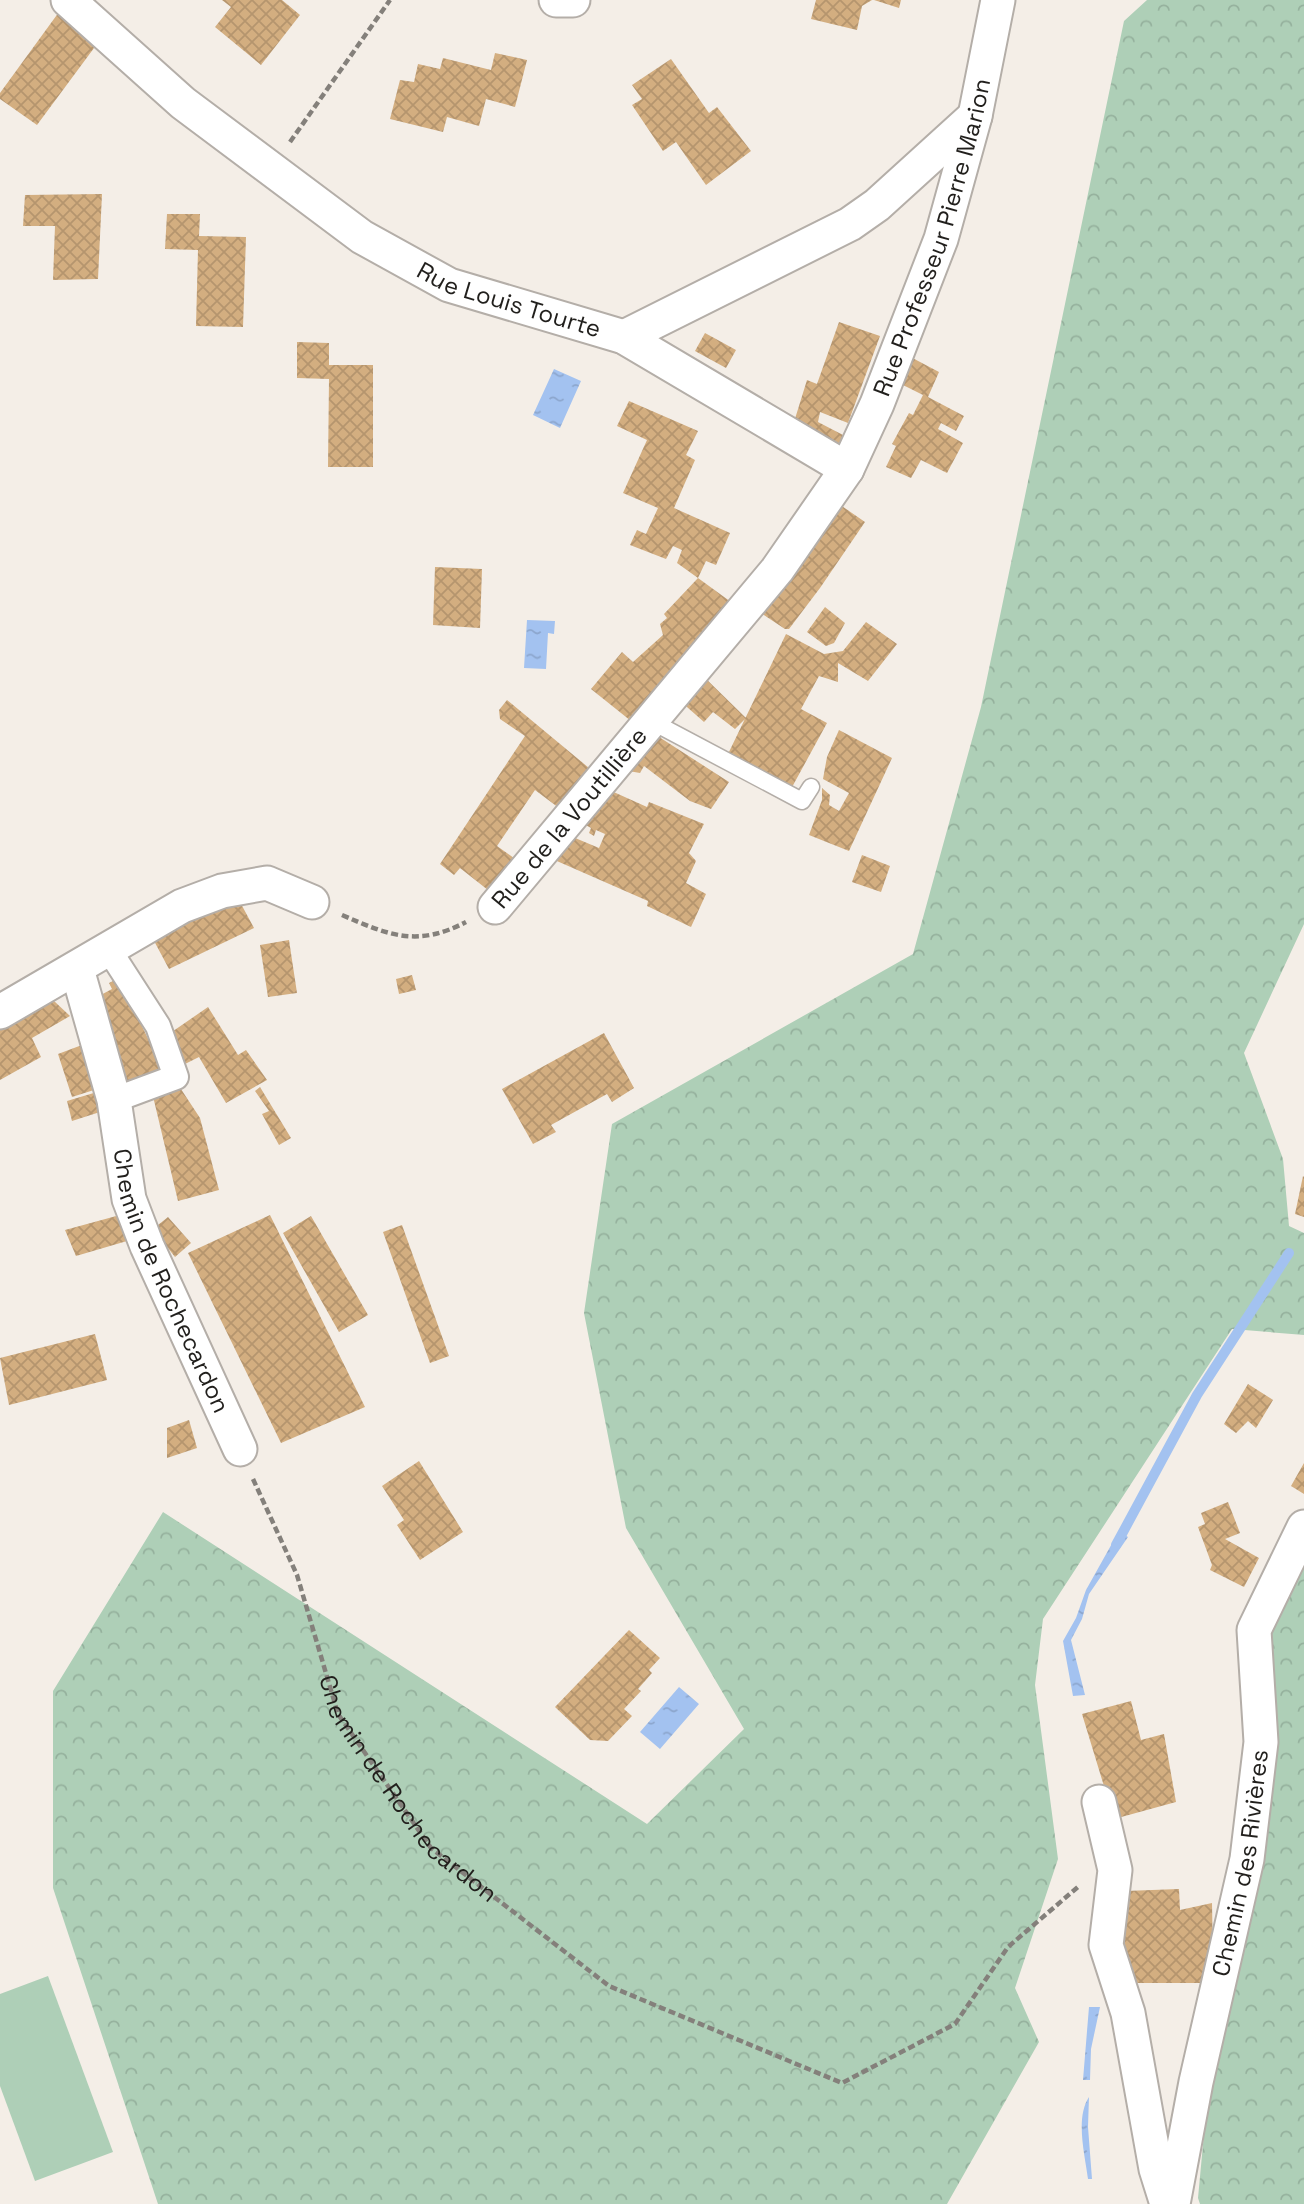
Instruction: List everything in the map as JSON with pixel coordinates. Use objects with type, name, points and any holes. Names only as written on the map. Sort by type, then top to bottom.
[{"type":"street","name":"Rue Louis Tourte","points":[[68,0],[183,103],[362,237],[449,285],[624,337],[850,224],[877,205],[975,116]]},
{"type":"street","points":[[556,0],[573,0]]},
{"type":"street","name":"Rue Professeur Pierre Marion","points":[[847,469],[877,404],[941,239],[975,116],[998,0]]},
{"type":"street","points":[[624,337],[847,469]]},
{"type":"street","name":"Rue de la Voutillière","points":[[495,907],[776,570],[847,469]]},
{"type":"street","points":[[0,1012],[182,906],[222,891],[267,883],[312,902]]},
{"type":"street","points":[[109,950],[158,1026],[176,1077],[114,1100]]},
{"type":"street","name":"Chemin de Rochecardon","points":[[76,969],[114,1100],[129,1199],[147,1246],[240,1449]]},
{"type":"street","name":"Chemin des Rivières","points":[[1173,2204],[1196,2082],[1247,1859],[1261,1742],[1254,1630],[1304,1527]]},
{"type":"street","points":[[1099,1802],[1115,1870],[1106,1945],[1128,2013],[1156,2169],[1167,2204]]},
{"type":"lane","points":[[651,721],[802,801],[811,787]]},
{"type":"path","points":[[270,170],[390,0]]},
{"type":"path","name":"Rue de la Voutillière","points":[[312,902],[388,935],[439,936],[495,907]]},
{"type":"path","name":"Chemin de Rochecardon","points":[[240,1449],[297,1575],[338,1714],[431,1847],[609,1986],[842,2083],[955,2024],[1008,1947],[1074,1888],[1115,1870]]},
{"type":"green space","points":[[1147,0],[1304,0],[1304,924],[1244,1053],[1283,1159],[1289,1226],[1304,1233],[1304,1335],[1232,1329],[1043,1619],[1035,1685],[1058,1859],[1015,1988],[1039,2042],[947,2204],[158,2204],[53,1888],[53,1691],[163,1512],[647,1824],[744,1729],[626,1528],[584,1313],[612,1124],[913,954],[981,707],[1124,21]]},
{"type":"green space","points":[[1304,1554],[1304,2204],[1200,2204],[1198,2198],[1209,2080],[1268,1630]]},
{"type":"green space","points":[[48,1976],[113,2152],[35,2181],[0,2086],[0,1994]]},
{"type":"water","points":[[554,369],[581,381],[560,428],[533,415]]},
{"type":"water","points":[[527,620],[555,621],[554,634],[548,633],[546,669],[524,668]]},
{"type":"water","points":[[1119,1531],[1128,1537],[1089,1594],[1082,1619],[1071,1640],[1085,1695],[1073,1696],[1063,1641],[1076,1618],[1086,1590]]},
{"type":"water","points":[[679,1687],[699,1704],[660,1749],[640,1732]]},
{"type":"water","points":[[1089,2007],[1100,2007],[1091,2049],[1090,2080],[1083,2080]]},
{"type":"water","points":[[1089,2097],[1092,2179],[1088,2179],[1082,2137],[1083,2115]]},
{"type":"building","points":[[222,0],[282,0],[300,15],[261,65],[215,27],[231,7]]},
{"type":"building","points":[[816,0],[872,0],[862,6],[857,30],[811,19]]},
{"type":"building","points":[[874,0],[901,0],[899,8]]},
{"type":"building","points":[[59,12],[97,44],[37,125],[0,99],[0,93]]},
{"type":"building","points":[[495,53],[527,60],[515,107],[486,99],[479,126],[447,117],[443,132],[390,119],[400,80],[414,82],[418,64],[440,69],[443,58],[491,70]]},
{"type":"building","points":[[671,59],[709,113],[717,107],[751,151],[706,185],[676,142],[663,151],[632,105],[642,99],[632,85]]},
{"type":"building","points":[[102,194],[98,279],[53,280],[55,226],[23,226],[25,195]]},
{"type":"building","points":[[167,214],[200,214],[199,236],[246,237],[243,327],[196,326],[198,250],[165,249]]},
{"type":"building","points":[[839,322],[880,336],[848,423],[820,412],[818,422],[843,435],[838,446],[794,422],[807,380],[817,384]]},
{"type":"building","points":[[705,333],[736,350],[726,368],[695,351]]},
{"type":"building","points":[[297,342],[329,343],[329,365],[373,365],[373,467],[328,467],[329,379],[297,378]]},
{"type":"building","points":[[903,353],[939,372],[928,397],[964,416],[956,431],[941,423],[938,429],[963,443],[947,473],[921,460],[911,478],[886,467],[896,446],[892,444],[909,413],[913,415],[923,395],[893,380]]},
{"type":"building","points":[[629,401],[698,431],[686,455],[695,460],[674,508],[730,533],[716,565],[706,561],[698,578],[677,563],[682,550],[673,546],[666,559],[630,545],[637,530],[646,534],[658,508],[623,493],[647,440],[617,426]]},
{"type":"building","points":[[836,502],[865,522],[820,588],[789,629],[785,629],[755,609]]},
{"type":"building","points":[[435,567],[482,569],[480,628],[433,625]]},
{"type":"building","points":[[698,578],[731,602],[693,650],[668,673],[631,721],[591,689],[622,652],[633,662],[663,635],[660,624],[667,618],[664,614]]},
{"type":"building","points":[[825,607],[845,623],[834,643],[826,646],[807,632]]},
{"type":"building","points":[[866,622],[897,644],[868,681],[838,663],[838,682],[819,676],[801,709],[827,723],[791,789],[728,754],[786,634],[824,654],[843,651]]},
{"type":"building","points":[[699,672],[746,718],[735,729],[713,712],[704,722],[679,700]]},
{"type":"building","points":[[507,700],[589,768],[559,808],[535,790],[497,846],[518,861],[493,894],[460,868],[454,875],[440,864],[525,736],[500,719],[499,710]]},
{"type":"building","points":[[839,730],[892,758],[849,851],[809,835],[822,800],[822,788],[830,795],[829,805],[839,811],[849,793],[823,779],[827,757]]},
{"type":"building","points":[[656,735],[729,782],[711,809],[690,801],[644,766],[640,773],[623,770]]},
{"type":"building","points":[[607,789],[647,807],[649,802],[704,824],[689,853],[696,861],[686,883],[706,894],[691,927],[647,906],[648,901],[550,858],[568,835],[599,848],[605,834],[596,830],[594,836],[589,833],[591,828],[584,824]]},
{"type":"building","points":[[862,855],[890,866],[881,892],[852,882]]},
{"type":"building","points":[[240,902],[254,928],[169,969],[153,939],[213,909]]},
{"type":"building","points":[[289,940],[297,993],[268,997],[260,945]]},
{"type":"building","points":[[412,975],[416,990],[399,994],[396,979]]},
{"type":"building","points":[[119,978],[164,1072],[123,1084],[97,997],[112,989],[109,983]]},
{"type":"building","points":[[53,1000],[70,1016],[32,1038],[41,1057],[0,1080],[0,1030],[12,1020]]},
{"type":"building","points":[[208,1007],[238,1055],[246,1050],[267,1080],[226,1103],[199,1057],[181,1066],[166,1036]]},
{"type":"building","points":[[604,1033],[634,1088],[612,1102],[607,1094],[551,1125],[556,1132],[533,1144],[502,1089]]},
{"type":"building","points":[[82,1045],[97,1089],[72,1097],[58,1054]]},
{"type":"building","points":[[175,1080],[200,1118],[219,1190],[178,1201],[151,1088]]},
{"type":"building","points":[[260,1087],[291,1138],[279,1145],[262,1114],[269,1111],[255,1091]]},
{"type":"building","points":[[97,1092],[100,1112],[72,1121],[67,1101]]},
{"type":"building","points":[[1304,1177],[1304,1217],[1295,1214]]},
{"type":"building","points":[[120,1215],[127,1241],[76,1256],[65,1230]]},
{"type":"building","points":[[270,1215],[365,1407],[281,1443],[188,1253]]},
{"type":"building","points":[[311,1216],[368,1315],[339,1332],[283,1233]]},
{"type":"building","points":[[168,1217],[191,1243],[175,1257],[153,1229]]},
{"type":"building","points":[[402,1225],[449,1356],[430,1363],[383,1232]]},
{"type":"building","points":[[95,1334],[107,1380],[9,1405],[0,1358]]},
{"type":"building","points":[[1248,1384],[1273,1400],[1256,1428],[1248,1421],[1236,1433],[1224,1424]]},
{"type":"building","points":[[189,1420],[197,1448],[167,1458],[167,1428]]},
{"type":"building","points":[[419,1461],[463,1532],[420,1560],[397,1525],[404,1520],[382,1486]]},
{"type":"building","points":[[1304,1463],[1304,1494],[1291,1486]]},
{"type":"building","points":[[1228,1502],[1240,1533],[1225,1539],[1259,1558],[1244,1587],[1210,1570],[1212,1565],[1198,1527],[1205,1524],[1201,1513]]},
{"type":"building","points":[[629,1630],[660,1658],[649,1670],[652,1673],[638,1689],[641,1691],[624,1709],[632,1716],[608,1741],[590,1740],[555,1707]]},
{"type":"building","points":[[1131,1701],[1141,1740],[1164,1734],[1176,1802],[1114,1819],[1082,1714]]},
{"type":"building","points":[[1179,1889],[1180,1910],[1212,1903],[1213,1959],[1208,1959],[1201,1983],[1129,1983],[1121,1963],[1125,1891]]},
{"type":"waterway","points":[[1116,1545],[1197,1395],[1289,1253]]}]
